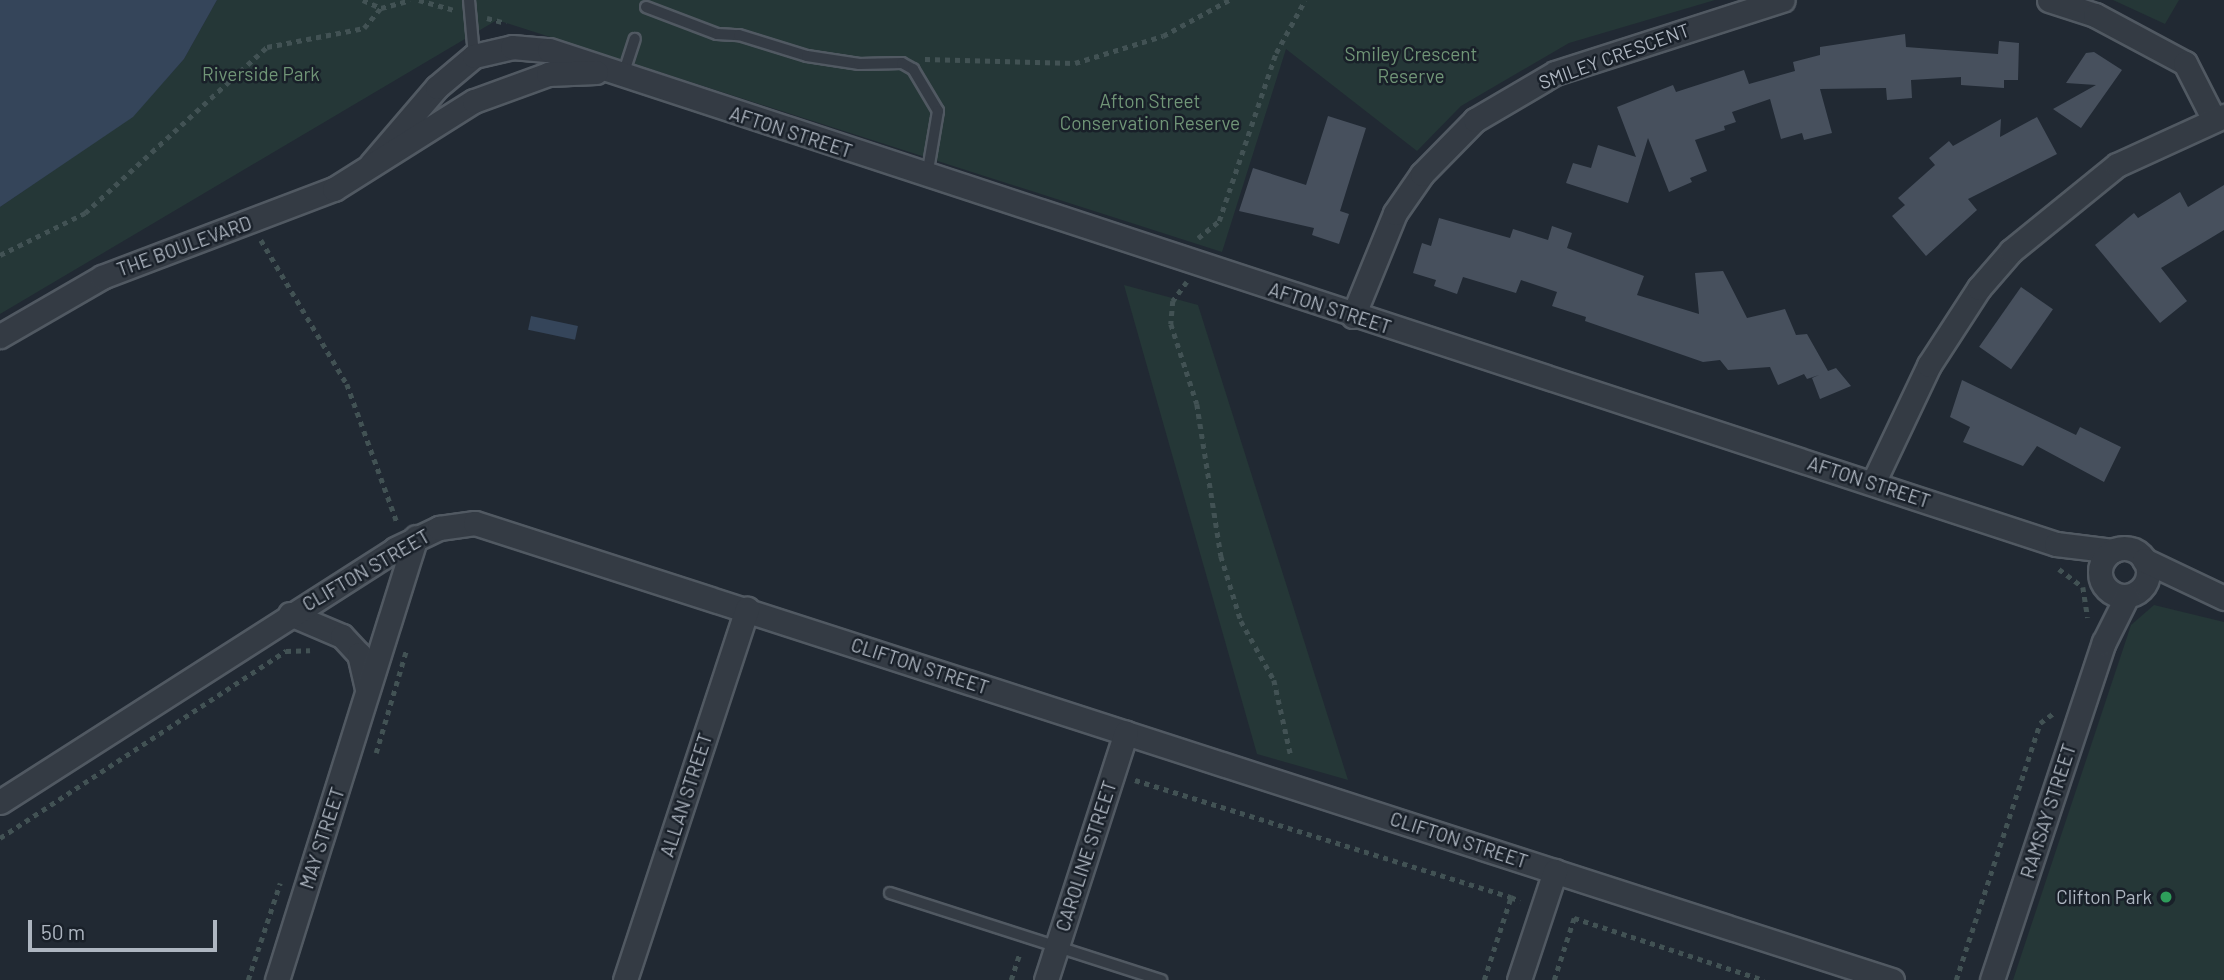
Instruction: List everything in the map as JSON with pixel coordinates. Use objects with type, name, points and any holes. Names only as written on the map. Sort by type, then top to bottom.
[{"type":"street","name":"SMILEY CRESCENT","points":[[1353,316],[1395,213],[1429,165],[1475,120],[1555,73],[1783,0]]},
{"type":"street","points":[[1873,483],[1929,365],[1979,288],[2011,251],[2117,165],[2219,118],[2185,63],[2095,15],[2049,0]]},
{"type":"street","points":[[474,56],[526,47],[573,57],[612,75]]},
{"type":"street","name":"THE BOULEVARD","points":[[372,164],[437,87],[474,56]]},
{"type":"street","name":"THE BOULEVARD","points":[[0,335],[102,277],[334,189],[433,122],[516,84],[567,72],[612,75]]},
{"type":"street","name":"AFTON STREET","points":[[612,75],[927,176],[1197,276],[1353,316],[1873,483],[2054,554],[2103,581]]},
{"type":"street","name":"CLIFTON STREET","points":[[0,802],[289,614],[416,537],[475,523],[503,528],[1126,733],[1892,980]]},
{"type":"street","name":"MAY STREET","points":[[277,980],[416,537]]},
{"type":"street","points":[[2197,589],[2135,591],[2103,581],[2103,561],[2113,551],[2127,549],[2197,589],[2224,598]]},
{"type":"street","name":"AFTON STREET","points":[[2054,554],[2113,551]]},
{"type":"street","points":[[2135,591],[2144,560]]},
{"type":"street","name":"RAMSAY STREET","points":[[1992,980],[2097,634],[2103,581]]},
{"type":"street","name":"RAMSAY STREET","points":[[2097,634],[2135,591]]},
{"type":"street","name":"ALLAN STREET","points":[[625,980],[747,609]]},
{"type":"street","points":[[289,614],[342,636],[359,654],[368,695]]},
{"type":"street","name":"CAROLINE STREET","points":[[1046,980],[1050,942],[1126,733]]},
{"type":"street","points":[[1519,980],[1555,871]]},
{"type":"lane","points":[[469,0],[474,56]]},
{"type":"lane","points":[[646,7],[717,34],[739,35],[807,56],[859,64],[902,63],[920,76],[938,111],[927,176]]},
{"type":"lane","points":[[612,75],[635,39]]},
{"type":"lane","points":[[890,893],[1050,942],[1161,980]]},
{"type":"path","points":[[363,0],[381,8]]},
{"type":"path","points":[[0,255],[85,213],[267,47],[364,28],[381,8],[389,3],[410,0]]},
{"type":"path","points":[[902,63],[930,59],[1075,63],[1163,36],[1229,0]]},
{"type":"path","points":[[246,240],[271,232]]},
{"type":"path","points":[[259,236],[347,384],[397,522]]},
{"type":"path","points":[[1203,236],[1197,276],[1173,301],[1171,324],[1199,413],[1229,592],[1274,680],[1291,756]]},
{"type":"path","points":[[1176,275],[1197,276]]},
{"type":"path","points":[[2054,554],[2083,587],[2097,634]]},
{"type":"path","points":[[373,762],[406,659],[405,640]]},
{"type":"path","points":[[0,838],[286,651],[317,650]]},
{"type":"path","points":[[1956,980],[2040,723],[2063,707]]},
{"type":"path","points":[[1129,785],[1141,778],[1511,898]]},
{"type":"path","points":[[248,980],[282,876]]},
{"type":"path","points":[[1554,980],[1574,918],[1764,980]]},
{"type":"path","points":[[1012,980],[1021,952],[1050,942]]},
{"type":"green space","points":[[217,0],[1715,0],[1569,43],[1461,106],[1417,151],[1286,49],[1222,252],[497,20],[0,314],[0,207],[133,116],[184,59]]},
{"type":"green space","points":[[2113,0],[2179,0],[2165,24]]},
{"type":"green space","points":[[1124,285],[1198,305],[1348,780],[1257,754]]},
{"type":"green space","name":"Clifton Park","points":[[2154,605],[2224,622],[2224,980],[2013,980],[2131,625]]},
{"type":"water","points":[[0,0],[217,0],[184,59],[133,117],[0,207]]},
{"type":"water","points":[[531,316],[578,326],[575,340],[528,330]]},
{"type":"building","points":[[1905,34],[1906,47],[1998,54],[1999,41],[2019,43],[2018,80],[2004,80],[2004,88],[1961,85],[1961,77],[1911,80],[1912,98],[1887,100],[1886,88],[1820,89],[1832,133],[1804,140],[1802,133],[1781,139],[1770,99],[1732,112],[1736,122],[1724,126],[1725,130],[1695,140],[1707,171],[1690,178],[1692,182],[1669,192],[1648,138],[1628,203],[1566,183],[1573,163],[1591,168],[1598,145],[1636,157],[1617,107],[1673,85],[1676,92],[1744,70],[1749,84],[1795,71],[1793,62],[1820,55],[1820,47]]},
{"type":"building","points":[[2094,52],[2122,70],[2081,128],[2053,109],[2096,85],[2066,83],[2086,53]]},
{"type":"building","points":[[1328,116],[1366,128],[1340,211],[1349,214],[1339,244],[1312,235],[1314,228],[1239,211],[1253,168],[1306,185]]},
{"type":"building","points":[[2037,117],[2057,154],[1968,199],[1977,210],[1926,256],[1892,216],[1905,205],[1898,198],[1935,165],[1929,158],[1949,141],[1953,146],[2001,119],[2000,137]]},
{"type":"building","points":[[2224,185],[2224,230],[2161,268],[2187,301],[2160,323],[2095,245],[2134,213],[2138,218],[2180,192],[2188,207]]},
{"type":"building","points":[[1439,218],[1510,238],[1513,229],[1548,240],[1552,226],[1572,233],[1567,248],[1644,276],[1637,295],[1699,314],[1695,273],[1723,271],[1747,318],[1785,309],[1796,335],[1807,334],[1828,371],[1836,368],[1851,386],[1820,399],[1812,378],[1819,375],[1807,379],[1804,374],[1778,385],[1770,367],[1728,370],[1720,360],[1703,362],[1585,321],[1586,317],[1552,306],[1557,292],[1521,280],[1516,293],[1463,277],[1457,294],[1434,286],[1436,280],[1413,273],[1422,243],[1431,246]]},
{"type":"building","points":[[2021,287],[2053,309],[2011,369],[1979,347]]},
{"type":"building","points":[[1962,380],[2076,435],[2080,427],[2121,447],[2104,482],[2037,446],[2023,466],[1963,442],[1970,427],[1950,417]]},
{"type":"place","name":"Clifton Park","points":[[2166,897]]},
{"type":"park label","name":"Smiley Crescent Reserve","points":[[1411,65]]},
{"type":"park label","name":"Riverside Park","points":[[261,74]]},
{"type":"park label","name":"Afton Street Conservation Reserve","points":[[1150,112]]}]
